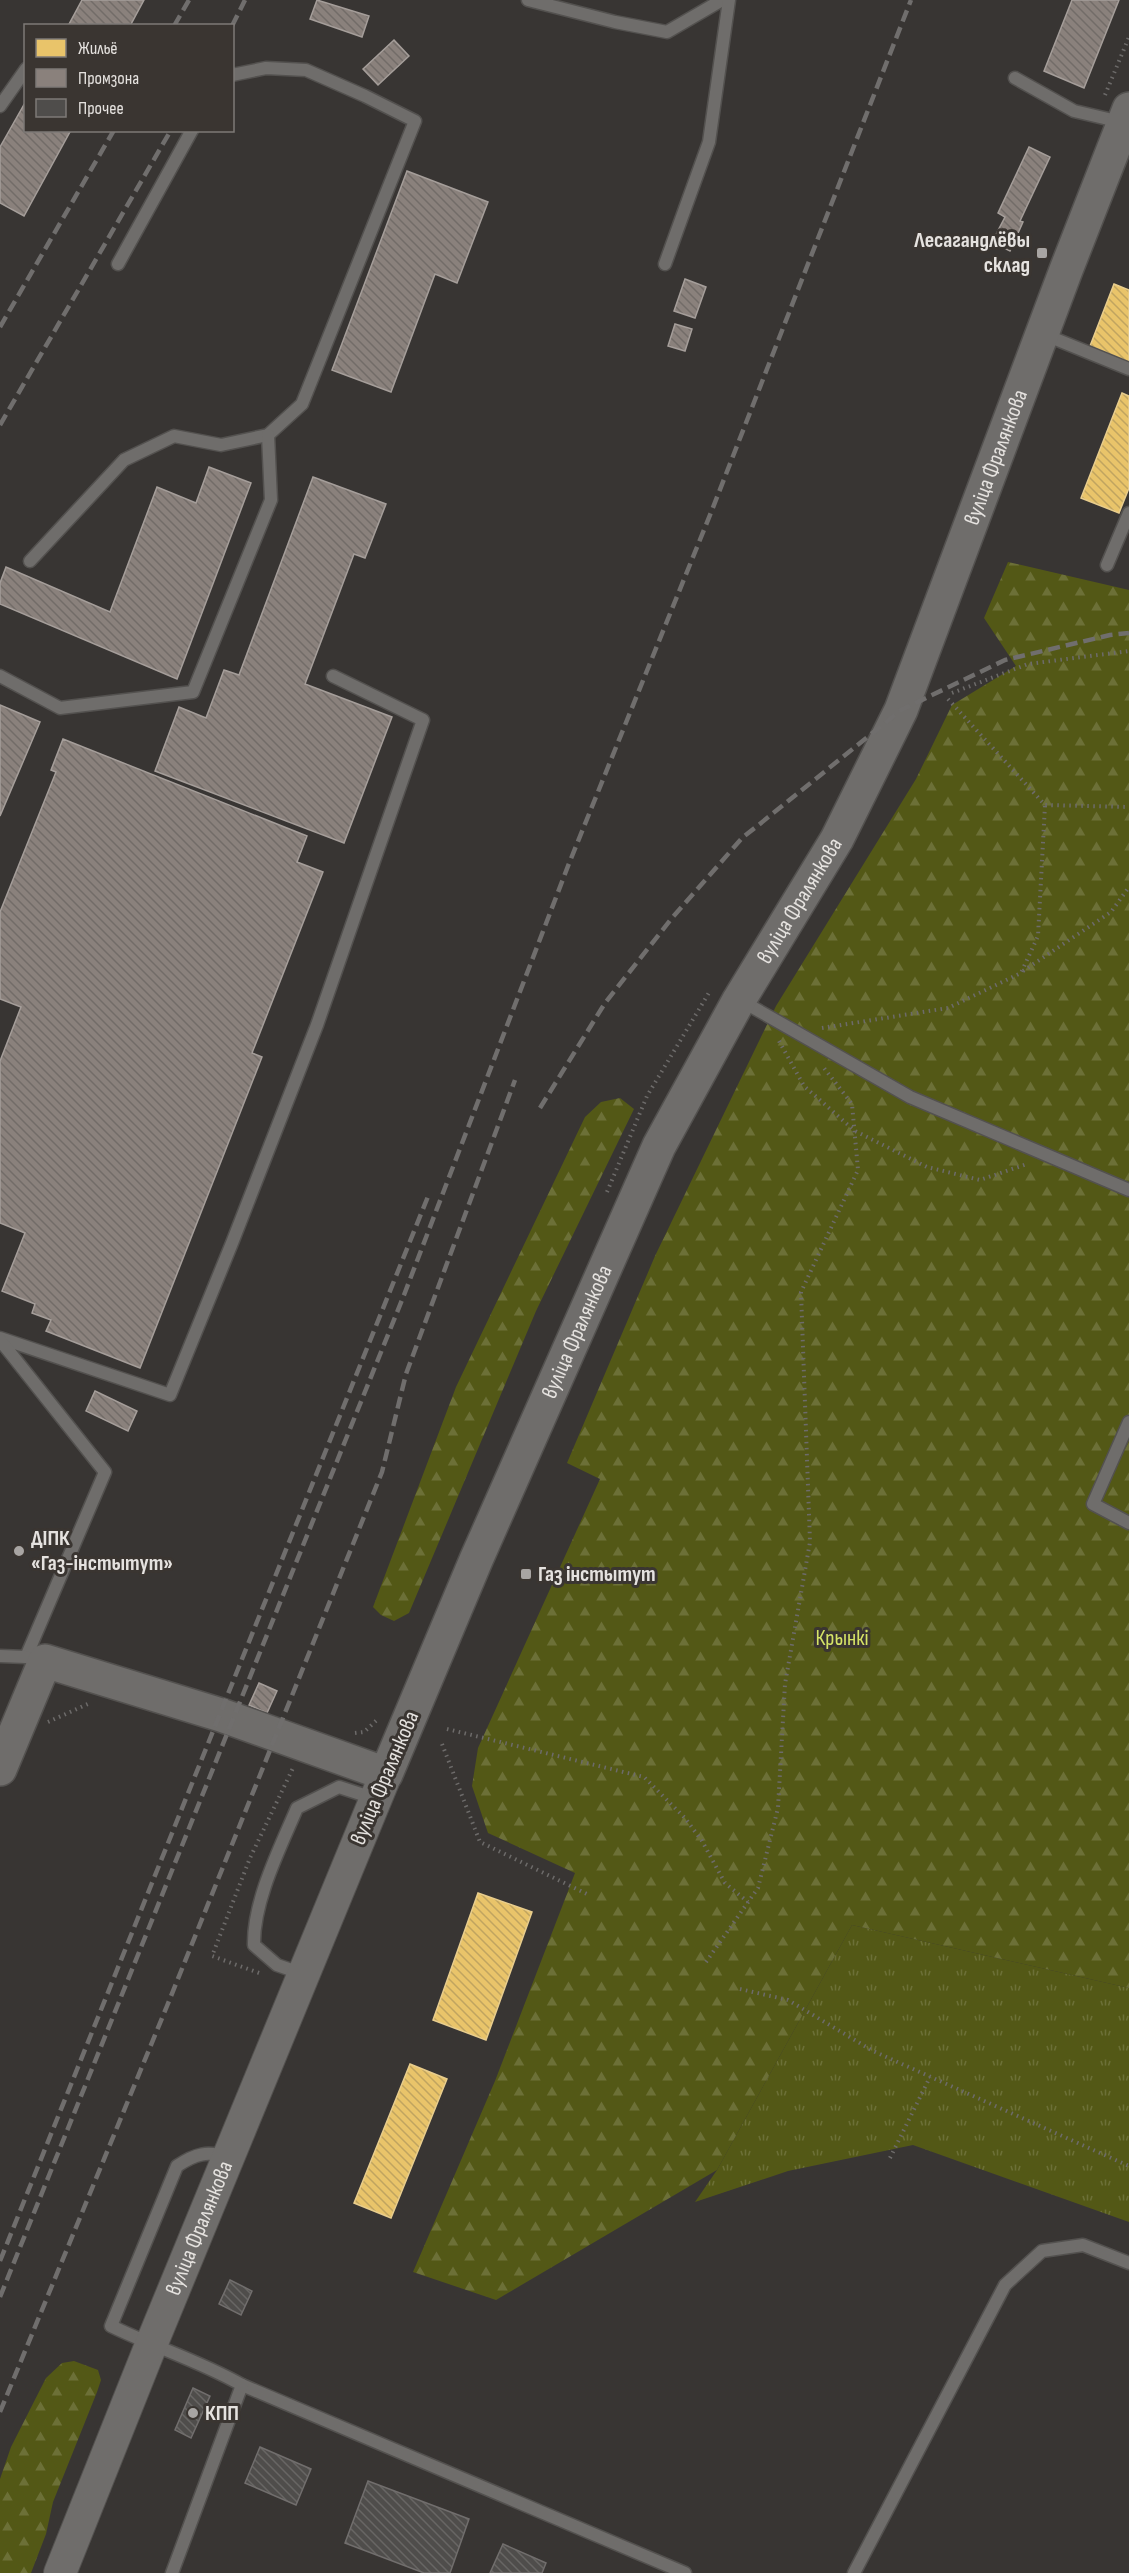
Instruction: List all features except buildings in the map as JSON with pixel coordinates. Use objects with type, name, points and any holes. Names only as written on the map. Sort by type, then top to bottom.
[{"type":"main road","name":"вуліца Фралянкова","points":[[381,1786],[476,1560],[659,1146],[740,999],[837,839],[902,710],[1119,118]]},
{"type":"main road","points":[[0,1770],[21,1719],[36,1659],[221,1715],[335,1755],[381,1786]]},
{"type":"street","name":"вуліца Фралянкова","points":[[60,2573],[151,2345],[381,1786]]},
{"type":"lane","points":[[528,0],[615,22],[668,32],[722,0]]},
{"type":"lane","points":[[665,264],[709,142],[729,0]]},
{"type":"lane","points":[[30,561],[124,460],[174,436],[221,445],[268,435],[302,404],[415,121],[306,70],[266,68],[234,75]]},
{"type":"lane","points":[[0,106],[24,72]]},
{"type":"lane","points":[[1015,78],[1074,111],[1119,118]]},
{"type":"lane","points":[[118,264],[191,132]]},
{"type":"lane","points":[[1042,333],[1129,369]]},
{"type":"lane","points":[[0,676],[60,708],[193,692],[271,500],[268,435]]},
{"type":"lane","points":[[1107,565],[1129,513]]},
{"type":"lane","points":[[0,1339],[170,1395],[317,1025],[423,720],[333,676]]},
{"type":"lane","points":[[740,999],[910,1096],[1129,1190]]},
{"type":"lane","points":[[0,1339],[105,1472],[36,1659],[0,1656]]},
{"type":"lane","points":[[1129,1422],[1093,1504],[1129,1523]]},
{"type":"lane","points":[[304,1975],[277,1965],[254,1945],[254,1926],[274,1863],[297,1808],[339,1787],[381,1786]]},
{"type":"lane","points":[[228,2158],[213,2152],[189,2158],[177,2166],[111,2326],[151,2345],[217,2371],[242,2385],[685,2573]]},
{"type":"lane","points":[[854,2573],[1005,2284],[1042,2251],[1083,2245],[1129,2263]]},
{"type":"lane","points":[[172,2573],[242,2385]]},
{"type":"path","points":[[1119,118],[1129,37]]},
{"type":"path","points":[[952,693],[1028,664],[1129,651]]},
{"type":"path","points":[[948,699],[1045,805],[1038,936],[1021,973]]},
{"type":"path","points":[[1045,805],[1129,807]]},
{"type":"path","points":[[706,1962],[758,1888],[778,1808],[785,1684],[810,1542],[801,1292],[858,1170],[852,1104],[795,1032],[948,1008],[1021,973],[1111,912],[1129,887]]},
{"type":"path","points":[[606,1193],[647,1096],[740,999],[804,1086],[855,1131],[927,1167],[980,1180],[1051,1157]]},
{"type":"path","points":[[21,1719],[40,1726],[97,1700]]},
{"type":"path","points":[[335,1755],[342,1734],[364,1732],[382,1712]]},
{"type":"path","points":[[447,1729],[644,1777],[685,1818],[702,1841],[725,1883],[748,1902]]},
{"type":"path","points":[[442,1744],[480,1842],[589,1895]]},
{"type":"path","points":[[284,1766],[294,1768]]},
{"type":"path","points":[[740,1989],[788,2000],[873,2051],[1129,2166]]},
{"type":"path","points":[[890,2158],[930,2077]]},
{"type":"green space","name":"Крынкі","points":[[1008,562],[1129,590],[1129,1988],[852,1925],[717,2170],[496,2300],[413,2272],[495,2081],[575,1873],[488,1833],[472,1786],[478,1748],[600,1479],[567,1463],[655,1256],[776,1006],[916,779],[952,705],[1016,666],[984,618]]},
{"type":"green space","points":[[620,1098],[634,1109],[536,1311],[409,1613],[394,1621],[381,1615],[373,1607],[456,1387],[585,1117],[601,1102]]},
{"type":"green space","points":[[852,1925],[1129,1988],[1129,2222],[913,2145],[788,2171],[695,2202],[717,2170]]},
{"type":"green space","points":[[74,2361],[98,2370],[101,2380],[97,2392],[53,2502],[46,2534],[31,2573],[0,2573],[0,2479],[11,2447],[46,2378],[62,2363]]},
{"type":"railway","points":[[175,24],[189,0]]},
{"type":"railway","points":[[233,24],[245,0]]},
{"type":"railway","points":[[0,2297],[404,1295],[568,866],[712,510],[911,0]]},
{"type":"railway","points":[[0,327],[113,132]]},
{"type":"railway","points":[[0,425],[170,132]]},
{"type":"railway","points":[[540,1108],[605,1003],[672,918],[743,837],[901,710],[1005,660],[1110,635],[1129,633]]},
{"type":"railway","points":[[0,2412],[167,2006],[382,1472],[406,1374],[515,1080]]},
{"type":"railway","points":[[0,2261],[429,1194]]},
{"type":"place","name":"Лесагандлёвы склад","points":[[1042,253]]},
{"type":"place","name":"ДІПК «Газ-інстытут»","points":[[19,1551]]},
{"type":"place","name":"Газ інстытут","points":[[526,1574]]},
{"type":"place","name":"КПП","points":[[193,2413]]}]
